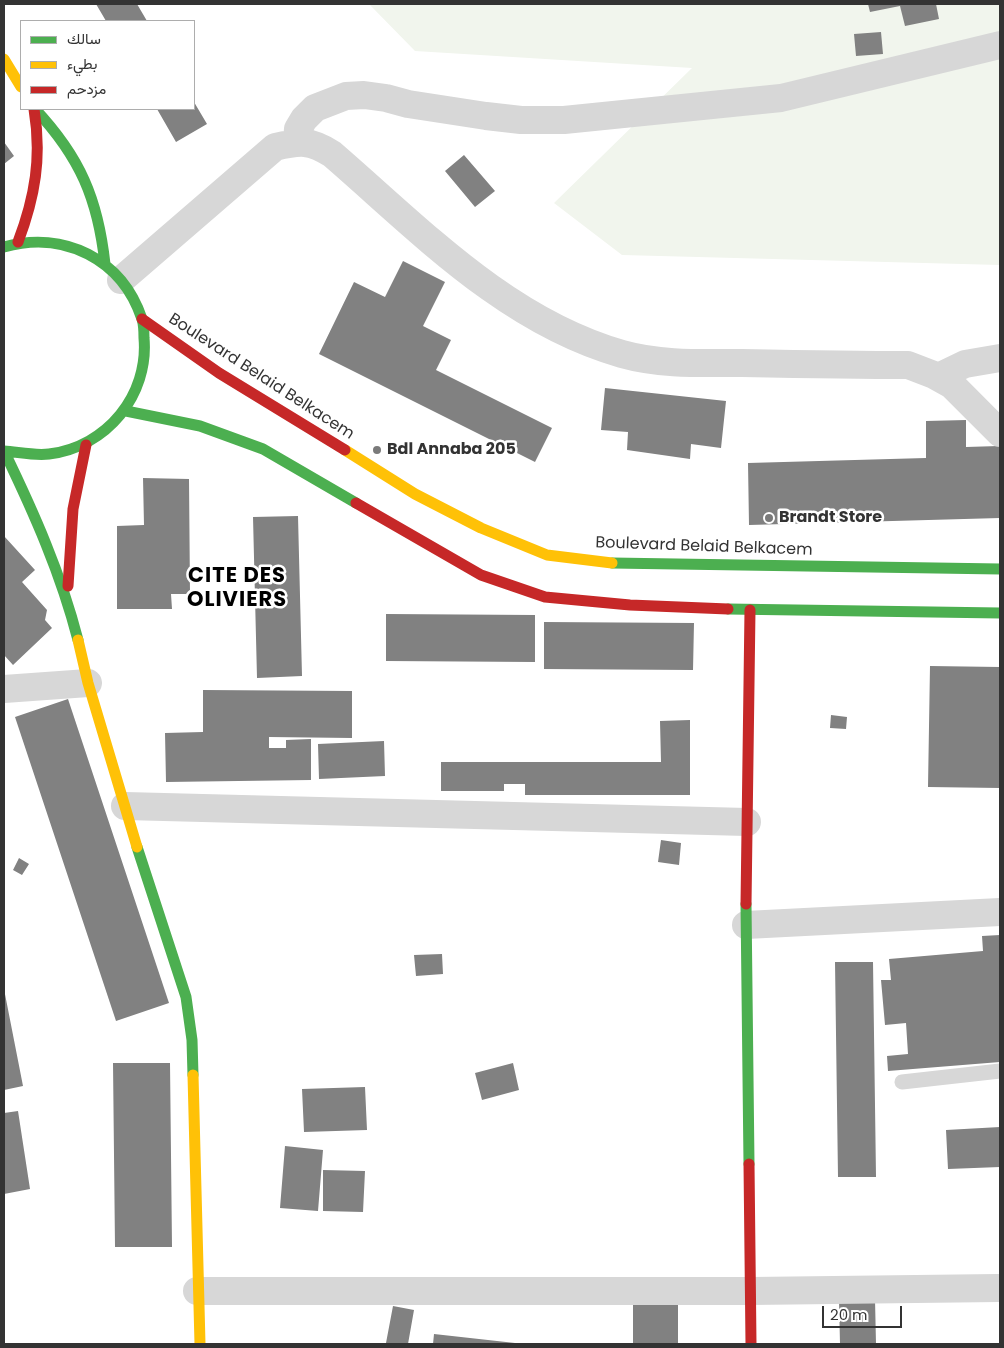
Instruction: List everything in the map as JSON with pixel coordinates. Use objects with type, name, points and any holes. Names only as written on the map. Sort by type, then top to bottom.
[{"type":"main road","points":[[4,59],[20,85]]},
{"type":"main road","points":[[18,242],[36,188],[40,161],[39,134],[35,110]]},
{"type":"main road","points":[[36,110],[55,128],[73,153],[87,179],[97,207],[113,272]]},
{"type":"main road","points":[[4,246],[18,242],[41,240],[64,243],[86,251],[113,272],[134,298],[142,319],[146,338],[146,357],[136,394],[126,411],[101,436],[86,445],[62,453],[37,456],[4,451]]},
{"type":"main road","name":"Boulevard Belaid Belkacem","points":[[142,319],[219,373],[415,494],[481,528],[547,555],[624,564],[1000,569]]},
{"type":"main road","points":[[126,411],[178,420],[200,426],[263,449],[481,575],[545,597],[630,605],[750,610],[1000,613]]},
{"type":"main road","points":[[69,605],[68,573],[73,509],[86,445]]},
{"type":"main road","points":[[4,451],[40,526],[69,605],[88,683],[186,997],[192,1040],[197,1291],[200,1344]]},
{"type":"main road","points":[[750,610],[746,925],[751,1344]]},
{"type":"street","points":[[298,141],[298,129],[304,119],[315,108],[346,96],[371,96],[504,118],[564,120],[781,98],[1000,45]]},
{"type":"street","points":[[113,272],[275,148],[298,141],[317,145],[332,154],[445,254],[528,313],[577,338],[622,354],[666,363],[908,365],[952,385],[1000,433]]},
{"type":"street","points":[[938,377],[966,364],[1000,358]]},
{"type":"street","points":[[4,689],[88,683]]},
{"type":"street","points":[[125,806],[748,822]]},
{"type":"street","points":[[746,925],[1000,912]]},
{"type":"street","points":[[197,1291],[751,1291],[998,1288]]},
{"type":"lane","points":[[902,1082],[1000,1071]]},
{"type":"shaded area","points":[[369,4],[1000,4],[1000,265],[622,255],[554,203],[692,68],[415,51]]},
{"type":"building","points":[[96,4],[137,4],[146,20],[105,20]]},
{"type":"building","points":[[868,4],[936,4],[939,19],[905,26],[900,6],[870,12]]},
{"type":"building","points":[[881,32],[883,54],[856,56],[854,34]]},
{"type":"building","points":[[195,104],[207,124],[176,142],[158,110],[195,110]]},
{"type":"building","points":[[4,142],[14,156],[4,164]]},
{"type":"building","points":[[464,155],[495,191],[475,207],[445,171]]},
{"type":"building","points":[[403,261],[445,282],[423,326],[451,340],[436,370],[552,428],[535,462],[319,354],[354,282],[385,297]]},
{"type":"building","points":[[605,388],[726,401],[721,448],[691,444],[690,459],[627,450],[628,432],[601,430]]},
{"type":"building","points":[[966,420],[966,447],[999,446],[1000,518],[749,525],[748,463],[926,458],[926,421]]},
{"type":"building","points":[[143,478],[189,479],[190,594],[171,594],[172,609],[117,609],[117,526],[144,525]]},
{"type":"building","points":[[298,516],[302,676],[257,678],[253,517]]},
{"type":"building","points":[[4,536],[35,570],[22,582],[47,610],[45,620],[52,628],[13,665],[4,655]]},
{"type":"building","points":[[386,614],[535,615],[535,662],[386,661]]},
{"type":"building","points":[[544,622],[694,623],[693,670],[544,669]]},
{"type":"building","points":[[930,666],[1000,667],[1000,788],[928,787]]},
{"type":"building","points":[[203,690],[352,691],[352,738],[269,737],[269,748],[286,748],[286,740],[311,739],[311,780],[166,782],[165,733],[203,732]]},
{"type":"building","points":[[68,699],[169,1003],[116,1021],[15,717]]},
{"type":"building","points":[[831,715],[847,717],[846,729],[830,728]]},
{"type":"building","points":[[690,720],[690,795],[525,795],[525,784],[504,784],[504,791],[441,791],[441,762],[661,762],[660,721]]},
{"type":"building","points":[[384,741],[385,776],[319,779],[318,744]]},
{"type":"building","points":[[661,840],[681,843],[679,865],[658,862]]},
{"type":"building","points":[[19,858],[29,864],[22,875],[13,870]]},
{"type":"building","points":[[1000,935],[1000,1062],[888,1071],[887,1056],[908,1054],[906,1023],[885,1025],[881,980],[891,980],[889,959],[983,951],[982,936]]},
{"type":"building","points":[[442,954],[443,974],[416,976],[414,955]]},
{"type":"building","points":[[835,962],[873,962],[876,1177],[838,1177]]},
{"type":"building","points":[[4,989],[23,1086],[4,1090]]},
{"type":"building","points":[[113,1063],[170,1063],[172,1247],[115,1247]]},
{"type":"building","points":[[513,1063],[519,1090],[482,1100],[475,1073]]},
{"type":"building","points":[[365,1087],[367,1130],[304,1132],[302,1089]]},
{"type":"building","points":[[18,1111],[30,1189],[4,1194],[4,1113]]},
{"type":"building","points":[[1000,1127],[1000,1167],[948,1169],[946,1130]]},
{"type":"building","points":[[285,1146],[323,1150],[318,1211],[280,1208]]},
{"type":"building","points":[[323,1170],[365,1171],[363,1212],[323,1211]]},
{"type":"building","points":[[875,1299],[876,1344],[840,1344],[839,1300]]},
{"type":"building","points":[[633,1301],[678,1301],[678,1344],[633,1344]]},
{"type":"building","points":[[393,1306],[414,1310],[408,1344],[386,1343]]},
{"type":"building","points":[[434,1334],[515,1343],[515,1344],[433,1344]]},
{"type":"traffic: fast","points":[[36,110],[64,144],[84,180],[92,199],[102,241],[105,264]]},
{"type":"traffic: fast","points":[[4,247],[26,243],[48,243],[69,246],[88,254],[105,265],[120,280],[133,298],[144,328],[144,359],[139,379],[131,398],[120,415],[106,429],[89,441],[70,449],[49,454],[4,451]]},
{"type":"traffic: fast","points":[[126,411],[200,426],[263,449],[356,503]]},
{"type":"traffic: fast","points":[[4,451],[46,544],[78,640]]},
{"type":"traffic: fast","points":[[612,563],[1000,569]]},
{"type":"traffic: fast","points":[[728,609],[1000,613]]},
{"type":"traffic: fast","points":[[137,847],[186,997],[192,1040],[193,1075]]},
{"type":"traffic: fast","points":[[746,904],[749,1164]]},
{"type":"traffic: slow","points":[[4,59],[20,85]]},
{"type":"traffic: slow","points":[[345,450],[415,494],[481,528],[547,555],[612,563]]},
{"type":"traffic: slow","points":[[78,640],[88,683],[137,847]]},
{"type":"traffic: slow","points":[[193,1075],[200,1344]]},
{"type":"traffic: jam","points":[[18,242],[29,209],[35,177],[37,144],[34,110]]},
{"type":"traffic: jam","points":[[142,319],[219,373],[345,450]]},
{"type":"traffic: jam","points":[[68,586],[73,509],[86,445]]},
{"type":"traffic: jam","points":[[356,503],[481,575],[545,597],[630,605],[728,609]]},
{"type":"traffic: jam","points":[[746,904],[750,610]]},
{"type":"traffic: jam","points":[[749,1164],[751,1344]]},
{"type":"place","name":"Bdl Annaba 205","points":[[377,450]]},
{"type":"place","name":"Brandt Store","points":[[769,518]]},
{"type":"district","name":"CITE DES OLIVIERS","points":[[237,589]]}]
